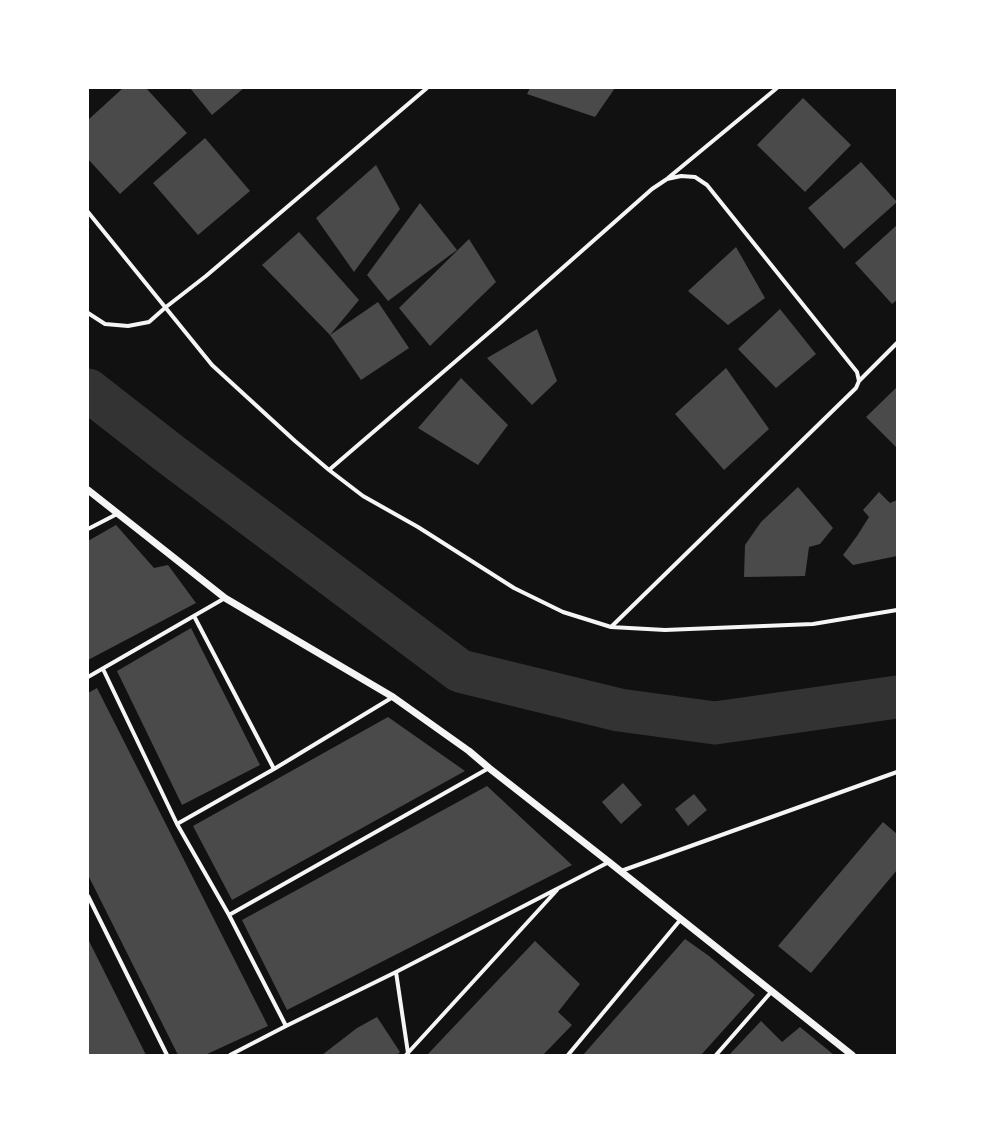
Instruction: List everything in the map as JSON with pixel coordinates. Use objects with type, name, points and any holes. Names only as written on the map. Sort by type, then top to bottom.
[{"type":"street","points":[[88,313],[105,324],[128,326],[148,322],[206,276],[427,88]]},
{"type":"street","points":[[329,470],[652,189],[776,88]]},
{"type":"street","points":[[666,179],[681,176],[695,176],[707,185],[857,372],[860,381]]},
{"type":"street","points":[[88,212],[212,365],[294,441],[363,496],[418,527],[514,588],[563,612],[611,627],[665,630],[812,624],[897,610]]},
{"type":"street","points":[[611,627],[856,388],[860,381],[897,344]]},
{"type":"street","points":[[88,490],[225,598],[392,697],[469,751],[852,1055]]},
{"type":"street","points":[[88,529],[117,514]]},
{"type":"street","points":[[88,677],[225,598]]},
{"type":"street","points":[[194,616],[274,769]]},
{"type":"street","points":[[103,669],[177,824],[229,915],[286,1026]]},
{"type":"street","points":[[177,824],[274,769],[392,697]]},
{"type":"street","points":[[229,915],[489,768]]},
{"type":"street","points":[[621,871],[896,774]]},
{"type":"street","points":[[230,1055],[396,972],[609,862]]},
{"type":"street","points":[[407,1054],[559,888]]},
{"type":"street","points":[[88,896],[167,1055]]},
{"type":"street","points":[[568,1055],[681,919]]},
{"type":"street","points":[[396,972],[407,1054]]},
{"type":"street","points":[[716,1055],[772,991]]},
{"type":"building","points":[[123,88],[146,88],[187,133],[120,194],[88,159],[88,120]]},
{"type":"building","points":[[190,88],[244,88],[212,115]]},
{"type":"building","points":[[530,88],[615,88],[595,117],[527,94]]},
{"type":"building","points":[[803,98],[851,145],[805,192],[757,145]]},
{"type":"building","points":[[205,138],[250,191],[198,235],[153,183]]},
{"type":"building","points":[[861,162],[897,202],[844,249],[808,208]]},
{"type":"building","points":[[376,165],[400,209],[354,272],[316,218]]},
{"type":"building","points":[[420,203],[457,250],[388,301],[367,275]]},
{"type":"building","points":[[897,225],[897,300],[892,304],[855,263]]},
{"type":"building","points":[[299,232],[359,300],[330,335],[262,265]]},
{"type":"building","points":[[469,239],[496,282],[430,346],[399,308]]},
{"type":"building","points":[[736,247],[765,298],[728,325],[688,291]]},
{"type":"building","points":[[378,302],[409,348],[361,380],[330,335]]},
{"type":"building","points":[[780,309],[816,354],[776,388],[738,349]]},
{"type":"building","points":[[537,329],[557,381],[532,405],[487,358]]},
{"type":"building","points":[[726,368],[769,429],[724,470],[675,414]]},
{"type":"building","points":[[461,378],[508,425],[478,465],[418,428]]},
{"type":"building","points":[[897,387],[897,448],[866,417]]},
{"type":"building","points":[[798,487],[833,528],[820,544],[809,547],[805,576],[744,577],[745,545],[761,522]]},
{"type":"building","points":[[879,492],[890,503],[897,500],[897,556],[853,565],[843,555],[869,517],[863,510]]},
{"type":"building","points":[[116,525],[154,568],[168,565],[196,603],[88,660],[88,541]]},
{"type":"building","points":[[191,628],[260,765],[182,805],[117,671]]},
{"type":"building","points":[[97,688],[268,1026],[205,1055],[178,1055],[88,875],[88,693]]},
{"type":"building","points":[[388,717],[465,771],[232,900],[193,826]]},
{"type":"building","points":[[623,783],[642,805],[621,824],[602,802]]},
{"type":"building","points":[[487,786],[572,865],[287,1010],[242,920]]},
{"type":"building","points":[[694,794],[707,810],[688,826],[675,809]]},
{"type":"building","points":[[883,822],[897,834],[897,870],[811,973],[778,946]]},
{"type":"building","points":[[88,939],[146,1055],[88,1055]]},
{"type":"building","points":[[685,939],[709,956],[755,995],[701,1055],[583,1055]]},
{"type":"building","points":[[535,941],[580,984],[558,1012],[572,1025],[543,1055],[427,1055]]},
{"type":"building","points":[[377,1017],[400,1052],[397,1055],[322,1055],[357,1028]]},
{"type":"building","points":[[761,1021],[782,1042],[800,1027],[834,1055],[729,1055]]},
{"type":"waterway","points":[[88,390],[170,454],[460,671],[619,710],[715,723],[897,697]]}]
